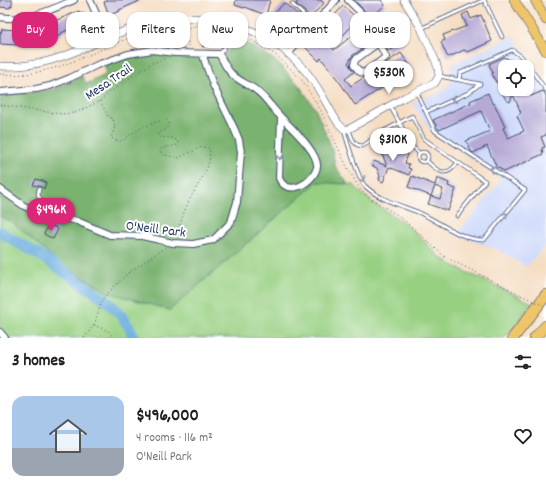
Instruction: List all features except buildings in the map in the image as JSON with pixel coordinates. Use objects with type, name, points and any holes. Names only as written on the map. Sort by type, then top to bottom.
[{"type":"highway","points":[[513,338],[546,295]]},
{"type":"highway","points":[[534,338],[546,326]]},
{"type":"main road","points":[[514,0],[546,51]]},
{"type":"main road","points":[[535,0],[546,20]]},
{"type":"street","points":[[0,17],[21,18],[36,15],[52,10],[74,0]]},
{"type":"street","points":[[90,0],[95,12]]},
{"type":"street","points":[[325,12],[336,0]]},
{"type":"street","points":[[348,0],[360,12]]},
{"type":"street","points":[[248,29],[272,42],[288,54],[308,75],[338,123],[349,129],[416,91],[435,83],[439,76],[436,62],[421,28],[404,0]]},
{"type":"street","points":[[119,33],[143,24],[174,18],[198,18]]},
{"type":"street","points":[[378,43],[386,57],[364,73],[360,72],[354,65],[355,60],[378,43]]},
{"type":"street","points":[[0,66],[31,65],[50,61],[84,48]]},
{"type":"street","points":[[288,54],[293,48]]},
{"type":"street","points":[[0,92],[36,89],[50,86],[97,65],[128,54],[152,50],[204,55],[219,54],[229,71],[258,92],[281,118],[285,120],[308,147],[316,160],[317,166],[314,173],[306,182],[291,188],[282,183],[279,178],[281,118]]},
{"type":"street","name":"O'Neill Park","points":[[0,188],[24,206],[77,221],[110,234],[142,236],[172,243],[193,244],[213,240],[231,222],[237,202],[241,152],[239,140],[234,128],[210,79],[204,55]]},
{"type":"street","points":[[0,332],[5,338]]},
{"type":"lane","points":[[421,28],[484,0],[502,36]]},
{"type":"lane","points":[[292,4],[301,12]]},
{"type":"lane","points":[[219,54],[224,48]]},
{"type":"lane","points":[[459,80],[460,73],[512,50],[521,56],[546,90]]},
{"type":"lane","points":[[426,112],[468,93],[480,84],[439,76]]},
{"type":"lane","points":[[349,129],[347,142],[364,185],[382,199],[421,214],[476,240],[484,240],[525,190],[435,131],[416,91]]},
{"type":"lane","points":[[390,106],[413,147],[419,153],[426,153],[428,156],[427,161],[433,168],[447,172],[452,171],[458,162]]},
{"type":"lane","points":[[349,129],[354,142],[357,145],[363,146],[382,132],[412,116],[424,139],[485,181],[457,216]]},
{"type":"lane","points":[[419,153],[419,161],[427,161]]},
{"type":"lane","points":[[39,189],[38,195],[44,204],[43,212]]},
{"type":"path","points":[[248,39],[277,56],[302,80],[320,109],[347,167],[361,191],[414,228],[445,257],[546,307]]},
{"type":"path","points":[[0,74],[39,72],[68,64],[127,40]]},
{"type":"path","name":"Mesa Trail","points":[[0,105],[67,114],[86,109],[100,101],[110,92],[152,63],[176,53]]},
{"type":"path","points":[[84,338],[94,325],[103,298],[128,273],[158,254],[172,243],[177,235],[188,202],[197,185],[204,177],[210,154],[209,148],[202,147],[178,158],[161,154],[160,150],[162,148],[178,144],[178,141],[175,139],[167,137],[161,138],[158,136],[159,133],[166,129],[169,125],[167,120],[158,121],[143,127],[129,135],[125,140],[115,140],[111,138],[115,126],[113,119],[108,116],[100,101]]},
{"type":"path","points":[[94,325],[108,331],[114,338]]},
{"type":"shaded area","points":[[513,36],[529,60],[498,60],[498,96],[534,96],[534,68],[546,86],[546,245],[526,267],[496,249],[456,235],[502,179],[431,131],[412,103],[444,91],[451,83],[451,65]]},
{"type":"green space","points":[[248,44],[275,60],[299,85],[315,108],[332,148],[335,166],[348,184],[317,182],[170,310],[108,292],[60,264],[12,222],[0,216],[0,95],[44,91],[58,88],[82,76],[86,84],[105,75],[106,70],[104,65],[127,58],[155,53],[168,56],[193,56],[199,59],[225,55],[230,48],[248,48]]},
{"type":"green space","points":[[317,182],[354,185],[373,203],[408,226],[441,258],[456,267],[532,303],[505,338],[0,338],[0,216],[12,221],[60,264],[108,292],[170,310]]},
{"type":"waterway","points":[[0,232],[41,256],[103,298],[118,311],[129,327],[134,338]]}]
